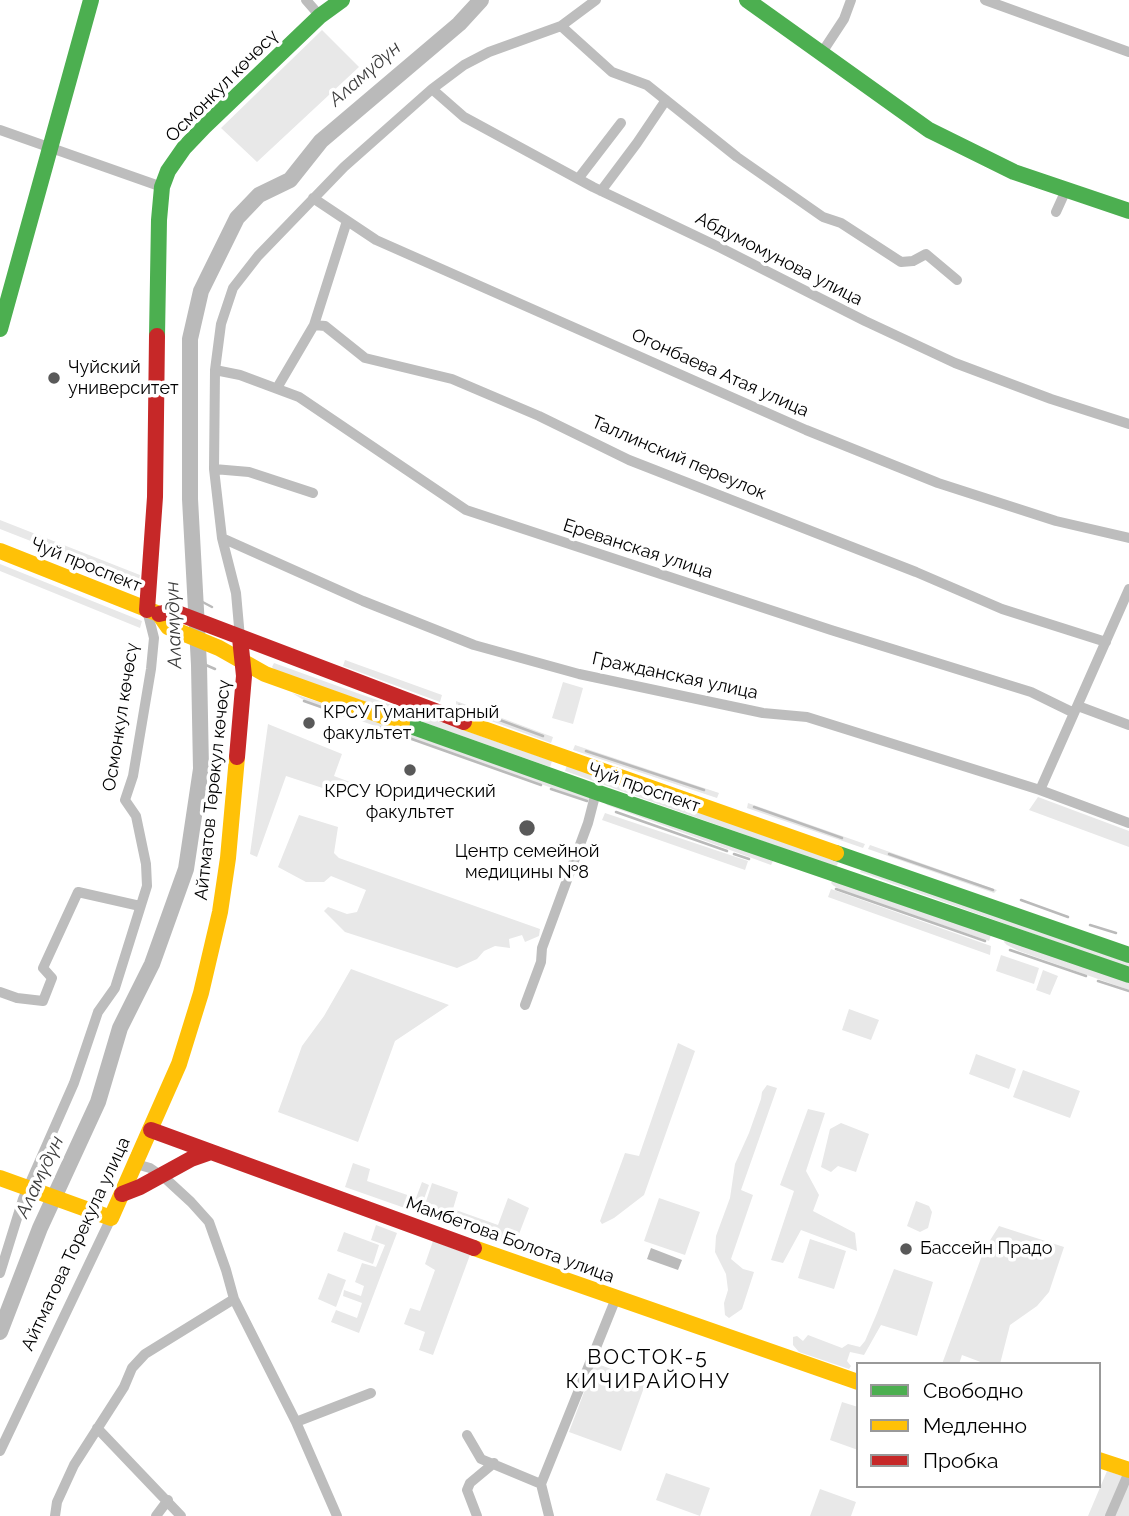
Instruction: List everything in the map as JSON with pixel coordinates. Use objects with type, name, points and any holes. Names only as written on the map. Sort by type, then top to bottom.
[{"type":"main road","points":[[0,329],[91,0]]},
{"type":"main road","name":"Осмонкул көчөсү","points":[[161,616],[155,497],[159,220],[162,187],[168,171],[184,148],[320,16],[342,0]]},
{"type":"main road","points":[[747,0],[929,130],[968,152],[1014,172],[1129,211]]},
{"type":"main road","name":"Чуй проспект","points":[[0,551],[161,616],[265,674],[596,792],[1129,975]]},
{"type":"main road","name":"Чуй проспект","points":[[161,616],[218,629],[440,715],[1129,956]]},
{"type":"main road","name":"Айтматов Төрөкул көчөсү","points":[[151,1130],[183,1053],[201,993],[220,912],[228,858],[244,677],[240,638]]},
{"type":"main road","points":[[845,877],[852,858]]},
{"type":"main road","name":"Мамбетова Болота улица","points":[[151,1130],[616,1298],[856,1381]]},
{"type":"main road","name":"Айтматова Торекула улица","points":[[111,1218],[151,1130]]},
{"type":"main road","points":[[122,1194],[191,1159],[211,1152]]},
{"type":"main road","points":[[0,1178],[111,1218]]},
{"type":"main road","points":[[1101,1461],[1129,1471]]},
{"type":"street","points":[[306,0],[320,16]]},
{"type":"street","name":"Айтматов Төрөкул көчөсү","points":[[240,638],[236,593],[222,538],[214,469],[215,370],[221,324],[233,288],[258,256],[313,198],[377,136],[432,89],[464,65],[489,52],[561,26],[596,0]]},
{"type":"street","points":[[821,54],[844,19],[851,0]]},
{"type":"street","points":[[985,0],[1129,52]]},
{"type":"street","points":[[561,26],[612,72],[647,85],[737,158],[823,217],[841,223],[901,262],[912,261],[926,254],[957,279]]},
{"type":"street","name":"Абдумомунова улица","points":[[432,89],[464,117],[578,179],[865,321],[955,363],[1051,399],[1129,424]]},
{"type":"street","points":[[601,191],[666,100]]},
{"type":"street","points":[[578,179],[621,123]]},
{"type":"street","points":[[0,130],[162,187]]},
{"type":"street","points":[[1056,212],[1066,190]]},
{"type":"street","name":"Огонбаева Атая улица","points":[[313,198],[376,240],[806,430],[938,483],[1056,521],[1129,538]]},
{"type":"street","points":[[277,388],[314,325],[347,221]]},
{"type":"street","name":"Таллинский переулок","points":[[314,325],[326,326],[365,358],[453,379],[539,416],[629,460],[916,572],[1002,609],[1106,642]]},
{"type":"street","name":"Ереванская улица","points":[[215,370],[240,375],[299,397],[466,510],[1129,725]]},
{"type":"street","points":[[214,469],[249,472],[313,492]]},
{"type":"street","name":"Гражданская улица","points":[[222,538],[363,601],[474,645],[579,674],[763,713],[807,716],[1040,790],[1129,823]]},
{"type":"street","points":[[1040,790],[1129,589]]},
{"type":"street","name":"Осмонкул көчөсү","points":[[0,1273],[29,1188],[74,1083],[98,1012],[115,988],[146,886],[146,864],[136,816],[125,800],[133,776],[154,638],[161,616]]},
{"type":"street","points":[[525,1005],[541,962],[542,947],[588,823],[596,792]]},
{"type":"street","points":[[0,992],[17,998],[43,1001],[52,978],[43,968],[78,892],[140,906]]},
{"type":"street","points":[[136,1164],[160,1175],[209,1222],[234,1299],[296,1422],[337,1516]]},
{"type":"street","name":"Айтматова Торекула улица","points":[[0,1451],[111,1218]]},
{"type":"street","points":[[549,1516],[541,1484],[616,1298]]},
{"type":"street","points":[[55,1516],[57,1502],[74,1465],[124,1387],[132,1368],[145,1354],[234,1299]]},
{"type":"street","points":[[296,1422],[371,1393]]},
{"type":"street","points":[[97,1428],[181,1516]]},
{"type":"street","points":[[467,1435],[481,1459],[541,1484]]},
{"type":"street","points":[[477,1516],[467,1490],[470,1483],[494,1464]]},
{"type":"street","points":[[1110,1516],[1129,1471]]},
{"type":"street","points":[[156,1516],[168,1500]]},
{"type":"shaded area","points":[[322,30],[359,67],[257,162],[221,128]]},
{"type":"shaded area","points":[[0,520],[140,575],[138,583],[0,529]]},
{"type":"shaded area","points":[[0,564],[142,621],[140,628],[0,571]]},
{"type":"shaded area","points":[[345,660],[442,695],[440,702],[343,666]]},
{"type":"shaded area","points":[[274,663],[552,761],[550,767],[275,670],[272,667]]},
{"type":"shaded area","points":[[563,682],[583,688],[573,724],[552,718]]},
{"type":"shaded area","points":[[292,693],[591,794],[589,801],[307,702]]},
{"type":"shaded area","points":[[456,701],[553,737],[551,743],[456,708]]},
{"type":"shaded area","points":[[268,724],[342,754],[334,776],[355,784],[350,797],[286,776],[257,857],[250,854]]},
{"type":"shaded area","points":[[575,745],[719,793],[717,798],[573,750]]},
{"type":"shaded area","points":[[567,765],[839,861],[836,867],[565,771]]},
{"type":"shaded area","points":[[1038,797],[1129,831],[1129,847],[1029,810]]},
{"type":"shaded area","points":[[604,802],[774,859],[771,865]]},
{"type":"shaded area","points":[[748,803],[865,844],[863,848],[747,808]]},
{"type":"shaded area","points":[[605,813],[748,861],[745,870],[602,820]]},
{"type":"shaded area","points":[[299,815],[338,827],[334,853],[339,858],[540,929],[539,936],[525,942],[522,935],[509,939],[510,948],[495,946],[484,951],[477,959],[457,968],[345,932],[324,911],[328,907],[347,914],[357,912],[366,890],[331,876],[324,882],[306,882],[278,867]]},
{"type":"shaded area","points":[[870,845],[997,890],[994,893],[868,849]]},
{"type":"shaded area","points":[[862,866],[1129,961],[1129,968],[860,872]]},
{"type":"shaded area","points":[[833,880],[991,935],[989,941],[846,892],[834,886],[831,883]]},
{"type":"shaded area","points":[[831,889],[991,946],[990,955],[828,897]]},
{"type":"shaded area","points":[[1006,939],[1129,983],[1129,990],[1019,951],[1007,945],[1004,942]]},
{"type":"shaded area","points":[[1001,955],[1039,968],[1034,984],[996,971]]},
{"type":"shaded area","points":[[351,969],[449,1005],[395,1041],[358,1142],[278,1112],[302,1046],[324,1016]]},
{"type":"shaded area","points":[[1043,970],[1058,976],[1050,995],[1036,990]]},
{"type":"shaded area","points":[[849,1009],[879,1020],[871,1040],[842,1030]]},
{"type":"shaded area","points":[[678,1043],[695,1051],[644,1195],[602,1224],[600,1221],[625,1153],[639,1156]]},
{"type":"shaded area","points":[[976,1054],[1016,1069],[1009,1089],[969,1074]]},
{"type":"shaded area","points":[[1023,1070],[1080,1091],[1070,1118],[1013,1097]]},
{"type":"shaded area","points":[[767,1085],[777,1088],[741,1190],[753,1195],[731,1259],[743,1269],[754,1272],[742,1309],[729,1318],[725,1315],[724,1303],[728,1290],[726,1274],[715,1252],[716,1236],[730,1198],[735,1164]]},
{"type":"shaded area","points":[[808,1109],[825,1113],[806,1171],[819,1195],[813,1211],[855,1233],[857,1251],[801,1230],[783,1263],[771,1260],[794,1191],[780,1185]]},
{"type":"shaded area","points":[[841,1123],[869,1134],[856,1172],[838,1166],[831,1172],[821,1167],[830,1129]]},
{"type":"shaded area","points":[[353,1163],[370,1169],[367,1181],[416,1198],[422,1182],[429,1185],[419,1213],[345,1187]]},
{"type":"shaded area","points":[[432,1183],[458,1192],[453,1209],[498,1225],[508,1198],[529,1208],[514,1247],[422,1214]]},
{"type":"shaded area","points":[[659,1198],[700,1212],[685,1255],[644,1241]]},
{"type":"shaded area","points":[[916,1201],[929,1206],[932,1212],[928,1228],[920,1232],[907,1226]]},
{"type":"shaded area","points":[[376,1225],[397,1233],[359,1333],[331,1322],[336,1310],[357,1318],[362,1303],[343,1296],[344,1290],[361,1296],[364,1286],[355,1282],[362,1263],[376,1267],[385,1245],[371,1240]]},
{"type":"shaded area","points":[[999,1226],[1064,1247],[1049,1292],[1037,1306],[1010,1325],[1001,1362],[981,1362],[962,1355],[960,1362],[943,1362],[984,1250]]},
{"type":"shaded area","points":[[344,1232],[379,1245],[373,1264],[337,1251]]},
{"type":"shaded area","points":[[810,1239],[846,1251],[834,1289],[798,1278]]},
{"type":"shaded area","points":[[433,1241],[470,1255],[433,1355],[419,1350],[425,1332],[404,1324],[410,1308],[420,1311],[435,1270],[425,1264]]},
{"type":"shaded area","points":[[651,1248],[682,1260],[678,1270],[647,1259]]},
{"type":"shaded area","points":[[894,1269],[933,1282],[917,1336],[881,1325],[864,1355],[850,1352],[847,1361],[851,1366],[849,1369],[799,1352],[793,1345],[793,1337],[797,1336],[803,1341],[808,1335],[842,1348],[848,1344],[860,1347],[865,1341]]},
{"type":"shaded area","points":[[328,1273],[346,1280],[336,1307],[318,1299]]},
{"type":"shaded area","points":[[595,1363],[646,1382],[621,1451],[569,1432]]},
{"type":"shaded area","points":[[842,1402],[856,1406],[856,1449],[830,1440]]},
{"type":"shaded area","points":[[1107,1471],[1129,1478],[1129,1516],[1088,1516]]},
{"type":"shaded area","points":[[666,1473],[710,1488],[700,1516],[656,1500]]},
{"type":"shaded area","points":[[820,1489],[856,1502],[851,1516],[810,1516]]},
{"type":"waterway","name":"Аламүдүн","points":[[0,1332],[40,1228],[98,1102],[120,1028],[152,964],[186,869],[201,769],[199,665],[190,499],[190,339],[201,291],[237,218],[259,195],[290,180],[321,141],[459,24],[481,0]]},
{"type":"waterway","points":[[195,598],[212,607]]},
{"type":"waterway","points":[[199,662],[215,669]]},
{"type":"waterway","points":[[304,701],[355,719]]},
{"type":"waterway","points":[[459,705],[543,736]]},
{"type":"waterway","points":[[378,727],[541,785]]},
{"type":"waterway","points":[[586,751],[704,790]]},
{"type":"waterway","points":[[551,789],[587,801]]},
{"type":"waterway","points":[[754,807],[842,838]]},
{"type":"waterway","points":[[616,812],[727,851]]},
{"type":"waterway","points":[[734,854],[749,859]]},
{"type":"waterway","points":[[889,854],[993,890]]},
{"type":"waterway","points":[[836,889],[985,941]]},
{"type":"waterway","points":[[1021,900],[1068,917]]},
{"type":"waterway","points":[[1090,925],[1116,933]]},
{"type":"waterway","points":[[1010,950],[1086,976]]},
{"type":"waterway","points":[[1098,981],[1129,991]]},
{"type":"traffic: fast","points":[[0,329],[91,0]]},
{"type":"traffic: fast","points":[[157,336],[159,220],[162,187],[168,171],[184,148],[204,127],[320,16],[342,0]]},
{"type":"traffic: fast","points":[[747,0],[929,130],[1014,172],[1129,211]]},
{"type":"traffic: fast","points":[[402,723],[1129,975]]},
{"type":"traffic: fast","points":[[836,853],[1129,955]]},
{"type":"traffic: slow","points":[[0,551],[159,614],[168,627],[219,648],[265,674],[402,723]]},
{"type":"traffic: slow","points":[[464,722],[836,853]]},
{"type":"traffic: slow","points":[[0,1178],[111,1218],[179,1064],[201,993],[220,912],[237,757]]},
{"type":"traffic: slow","points":[[474,1248],[856,1381]]},
{"type":"traffic: slow","points":[[1101,1461],[1129,1470]]},
{"type":"traffic: jam","points":[[147,610],[155,497],[157,336]]},
{"type":"traffic: jam","points":[[159,614],[172,611],[464,722]]},
{"type":"traffic: jam","points":[[237,757],[244,676],[240,638]]},
{"type":"traffic: jam","points":[[151,1130],[474,1248]]},
{"type":"traffic: jam","points":[[122,1194],[191,1159],[211,1152]]},
{"type":"place","name":"Чуйский университет","points":[[54,378]]},
{"type":"place","name":"КРСУ Гуманитарный факультет","points":[[309,723]]},
{"type":"place","name":"КРСУ Юридический факультет","points":[[410,770]]},
{"type":"place","name":"Центр семейной медицины №8","points":[[527,828]]},
{"type":"place","name":"Бассейн Прадо","points":[[906,1249]]},
{"type":"district","name":"ВОСТОК-5 КИЧИРАЙОНУ","points":[[648,1370]]}]
